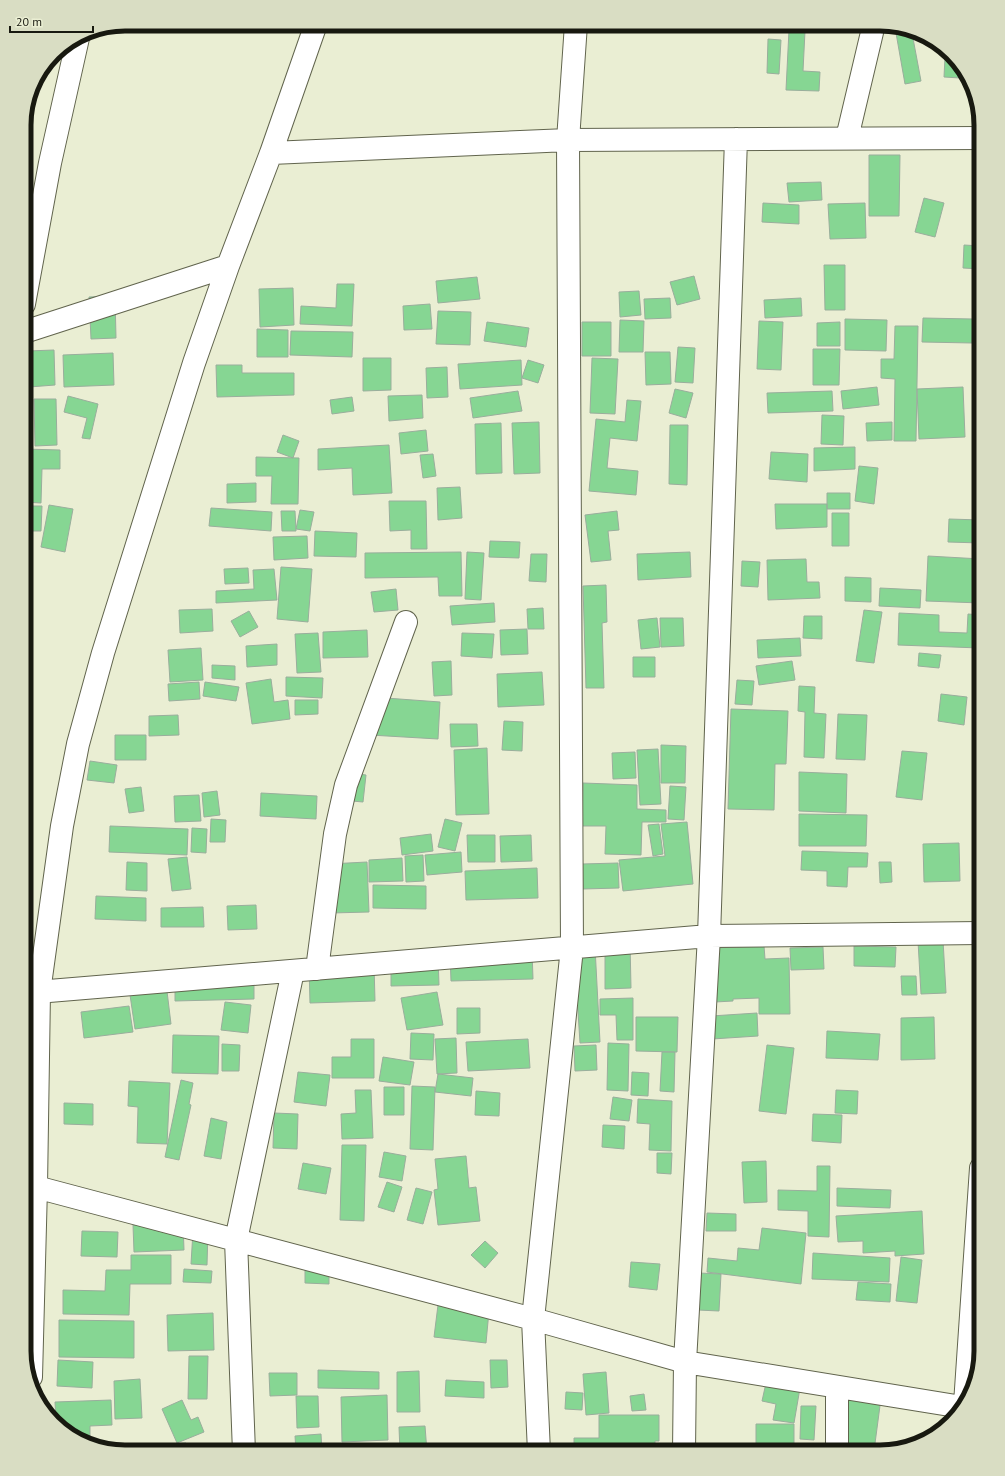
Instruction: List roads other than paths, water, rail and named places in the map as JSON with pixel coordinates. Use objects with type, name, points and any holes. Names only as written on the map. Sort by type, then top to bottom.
[{"type":"street","points":[[32,1357],[36,1187],[32,993],[78,744],[103,653],[194,363],[228,266],[271,153],[314,31]]},
{"type":"street","points":[[539,1445],[533,1319],[572,948],[568,140],[576,31]]},
{"type":"street","points":[[847,138],[872,31]]},
{"type":"street","points":[[31,266],[50,163],[76,45]]},
{"type":"street","points":[[271,153],[568,140],[974,138]]},
{"type":"street","points":[[684,1445],[685,1362],[709,936],[736,139]]},
{"type":"street","points":[[31,330],[228,266]]},
{"type":"street","points":[[317,969],[335,834],[346,785],[406,622]]},
{"type":"street","points":[[32,993],[709,936],[974,933]]},
{"type":"street","points":[[244,1445],[236,1240],[293,971]]},
{"type":"street","points":[[36,1187],[533,1319],[685,1362],[956,1406]]},
{"type":"street","points":[[966,1389],[974,1271]]},
{"type":"street","points":[[837,1387],[837,1445]]}]
